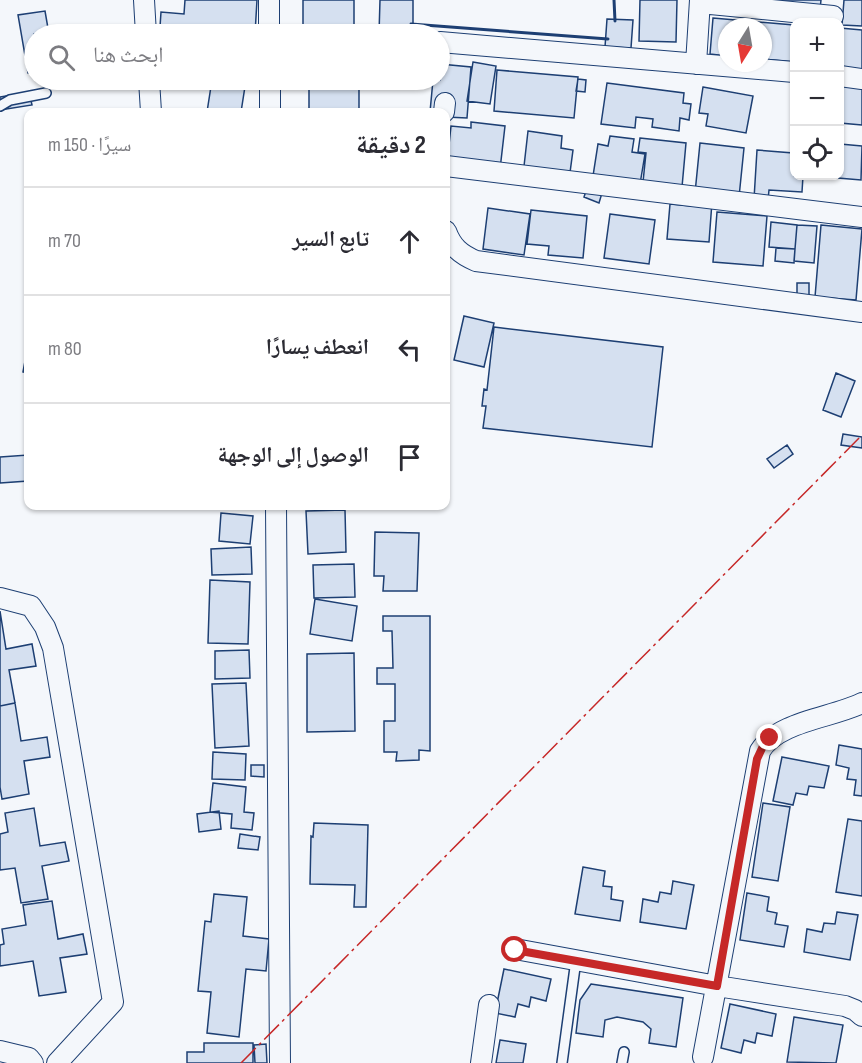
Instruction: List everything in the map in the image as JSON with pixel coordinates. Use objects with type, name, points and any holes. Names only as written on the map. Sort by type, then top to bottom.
[{"type":"street","points":[[144,0],[145,24]]},
{"type":"street","points":[[268,0],[269,24]]},
{"type":"street","points":[[696,64],[700,1],[833,13]]},
{"type":"street","points":[[450,43],[790,72]]},
{"type":"street","points":[[844,77],[862,79]]},
{"type":"street","points":[[149,90],[151,108]]},
{"type":"street","points":[[270,90],[270,108]]},
{"type":"street","points":[[450,166],[862,218]]},
{"type":"street","points":[[450,241],[462,255],[491,264],[862,312]]},
{"type":"street","points":[[276,510],[280,1063]]},
{"type":"street","points":[[0,598],[31,606],[45,627],[53,648],[113,1002],[57,1063]]},
{"type":"street","points":[[703,1057],[760,751],[764,744],[777,734],[862,702]]},
{"type":"street","points":[[515,950],[845,1006],[862,1016]]},
{"type":"street","points":[[481,1063],[489,1005]]},
{"type":"street","points":[[0,1051],[29,1058],[33,1063]]},
{"type":"lane","points":[[0,106],[10,100],[46,93]]},
{"type":"lane","points":[[562,1063],[576,960]]},
{"type":"lane","points":[[622,1063],[624,1052]]},
{"type":"building","points":[[185,0],[257,0],[256,24],[160,24],[161,12],[184,14]]},
{"type":"building","points":[[303,0],[354,0],[354,24],[303,24]]},
{"type":"building","points":[[380,0],[413,0],[413,24],[379,24]]},
{"type":"building","points":[[640,0],[677,0],[676,42],[639,41]]},
{"type":"building","points":[[716,0],[821,0],[820,9]]},
{"type":"building","points":[[844,0],[862,0],[862,26],[844,25]]},
{"type":"building","points":[[45,11],[47,24],[24,24],[24,50],[18,15]]},
{"type":"building","points":[[713,18],[718,18],[718,55],[710,54]]},
{"type":"building","points":[[607,19],[633,20],[631,48],[605,47]]},
{"type":"building","points":[[772,23],[790,25],[790,62],[772,60]]},
{"type":"building","points":[[844,28],[862,30],[862,70],[844,68]]},
{"type":"building","points":[[473,62],[496,66],[490,104],[467,101]]},
{"type":"building","points":[[450,65],[471,67],[467,118],[450,117],[450,108],[430,108],[432,90],[450,90]]},
{"type":"building","points":[[497,70],[578,77],[574,118],[494,111]]},
{"type":"building","points":[[578,79],[586,80],[585,92],[576,91]]},
{"type":"building","points":[[844,82],[862,84],[862,125],[844,123]]},
{"type":"building","points":[[607,83],[684,93],[683,103],[691,104],[689,120],[680,118],[679,131],[652,127],[653,119],[636,117],[635,128],[601,124]]},
{"type":"building","points":[[703,87],[753,96],[746,133],[706,126],[708,114],[699,113]]},
{"type":"building","points":[[210,90],[244,90],[242,108],[208,108]]},
{"type":"building","points":[[309,90],[359,90],[359,108],[309,108]]},
{"type":"building","points":[[29,92],[32,105],[0,110],[0,97]]},
{"type":"building","points":[[471,122],[505,126],[499,178],[450,173],[451,126],[471,128]]},
{"type":"building","points":[[528,131],[562,136],[561,148],[573,150],[569,180],[523,175]]},
{"type":"building","points":[[610,136],[634,139],[632,152],[645,154],[640,184],[593,176],[598,144],[608,146]]},
{"type":"building","points":[[640,138],[686,143],[682,187],[643,182],[646,153],[638,152]]},
{"type":"building","points":[[700,143],[744,148],[739,197],[695,193]]},
{"type":"building","points":[[844,144],[862,146],[861,180],[844,179]]},
{"type":"building","points":[[757,150],[790,153],[790,180],[803,180],[802,192],[769,190],[768,200],[754,199]]},
{"type":"building","points":[[587,188],[602,193],[599,203],[584,197]]},
{"type":"building","points":[[712,202],[709,242],[667,239],[670,204],[692,206]]},
{"type":"building","points":[[488,208],[530,214],[524,255],[483,249]]},
{"type":"building","points":[[531,210],[587,216],[583,258],[548,255],[549,246],[527,244]]},
{"type":"building","points":[[717,212],[767,216],[763,266],[713,262]]},
{"type":"building","points":[[610,214],[655,220],[649,264],[604,258]]},
{"type":"building","points":[[771,222],[797,225],[795,249],[769,247]]},
{"type":"building","points":[[797,225],[817,226],[814,263],[794,261]]},
{"type":"building","points":[[821,225],[862,229],[856,300],[815,297]]},
{"type":"building","points":[[776,248],[795,249],[794,263],[775,261]]},
{"type":"building","points":[[797,283],[809,283],[809,295],[797,295]]},
{"type":"building","points":[[464,316],[494,323],[484,367],[454,360]]},
{"type":"building","points":[[494,327],[663,347],[652,447],[483,428],[486,406],[482,406],[484,389],[487,390]]},
{"type":"building","points":[[836,373],[855,381],[841,417],[823,410]]},
{"type":"building","points":[[843,434],[862,437],[862,448],[841,445]]},
{"type":"building","points":[[787,445],[793,454],[774,468],[767,459]]},
{"type":"building","points":[[24,455],[24,481],[0,483],[0,457]]},
{"type":"building","points":[[345,510],[346,552],[308,554],[306,511]]},
{"type":"building","points":[[221,513],[253,516],[250,544],[219,541]]},
{"type":"building","points":[[375,532],[419,533],[417,591],[383,591],[384,576],[374,576]]},
{"type":"building","points":[[251,547],[252,574],[212,575],[211,549]]},
{"type":"building","points":[[354,564],[355,597],[314,598],[313,565]]},
{"type":"building","points":[[210,580],[250,582],[248,644],[208,643]]},
{"type":"building","points":[[315,599],[357,606],[352,641],[310,634]]},
{"type":"building","points":[[0,611],[6,649],[32,644],[36,666],[9,670],[15,703],[0,706]]},
{"type":"building","points":[[383,616],[430,616],[430,751],[419,750],[419,760],[396,761],[397,752],[384,752],[384,721],[395,721],[395,684],[377,684],[377,668],[393,668],[392,631],[383,631]]},
{"type":"building","points":[[249,650],[250,678],[215,679],[215,651]]},
{"type":"building","points":[[354,653],[355,731],[307,732],[307,654]]},
{"type":"building","points":[[246,683],[249,746],[215,748],[212,684]]},
{"type":"building","points":[[15,703],[21,741],[47,737],[50,757],[24,761],[29,794],[2,799],[0,706]]},
{"type":"building","points":[[839,745],[862,749],[862,796],[854,795],[856,780],[847,779],[849,768],[836,765]]},
{"type":"building","points":[[213,752],[246,754],[245,780],[212,779]]},
{"type":"building","points":[[782,757],[829,766],[824,788],[809,786],[807,795],[796,793],[793,805],[773,801]]},
{"type":"building","points":[[251,765],[264,765],[264,777],[251,776]]},
{"type":"building","points":[[213,783],[246,787],[244,812],[254,813],[252,830],[231,828],[232,814],[210,812]]},
{"type":"building","points":[[763,803],[790,807],[778,881],[752,877]]},
{"type":"building","points":[[34,808],[40,846],[65,842],[69,861],[42,866],[48,899],[21,903],[15,868],[0,870],[0,834],[8,832],[5,813]]},
{"type":"building","points":[[219,811],[221,829],[199,832],[197,814]]},
{"type":"building","points":[[848,819],[862,821],[862,896],[836,892]]},
{"type":"building","points":[[314,823],[368,825],[366,907],[354,907],[355,885],[310,884],[311,836],[313,837]]},
{"type":"building","points":[[240,834],[260,837],[258,850],[238,848]]},
{"type":"building","points":[[583,867],[605,871],[603,886],[612,887],[611,899],[623,901],[620,921],[575,914]]},
{"type":"building","points":[[673,881],[694,885],[686,929],[640,922],[643,899],[658,902],[660,892],[671,894]]},
{"type":"building","points":[[747,893],[769,897],[767,911],[777,913],[775,924],[788,926],[784,947],[740,940]]},
{"type":"building","points":[[214,894],[247,897],[243,936],[269,939],[266,971],[246,969],[239,1037],[207,1033],[211,992],[198,991],[205,921],[211,922]]},
{"type":"building","points":[[52,901],[58,939],[83,934],[87,954],[60,958],[66,992],[39,996],[33,961],[0,966],[0,945],[4,944],[2,929],[26,925],[23,905]]},
{"type":"building","points":[[837,912],[858,915],[850,960],[804,952],[807,929],[822,932],[824,923],[835,924]]},
{"type":"building","points":[[504,969],[551,979],[546,1001],[531,997],[529,1007],[518,1004],[515,1017],[495,1013]]},
{"type":"building","points":[[591,984],[683,998],[676,1047],[649,1043],[651,1029],[643,1022],[617,1017],[605,1020],[603,1037],[576,1033],[580,1000]]},
{"type":"building","points":[[730,1004],[776,1014],[772,1036],[757,1033],[755,1043],[744,1040],[741,1053],[721,1048]]},
{"type":"building","points":[[794,1017],[843,1025],[836,1063],[787,1062]]},
{"type":"building","points":[[500,1040],[526,1044],[523,1063],[496,1063]]},
{"type":"building","points":[[204,1043],[253,1043],[253,1063],[187,1063],[187,1052],[204,1052]]},
{"type":"building","points":[[266,1044],[267,1063],[255,1063],[254,1045]]},
{"type":"wall","points":[[614,0],[615,21]]},
{"type":"wall","points":[[450,27],[608,39]]},
{"type":"power","points":[[241,1063],[862,435]]},
{"type":"route","points":[[515,950],[717,986],[757,759],[764,744],[770,738]]}]
